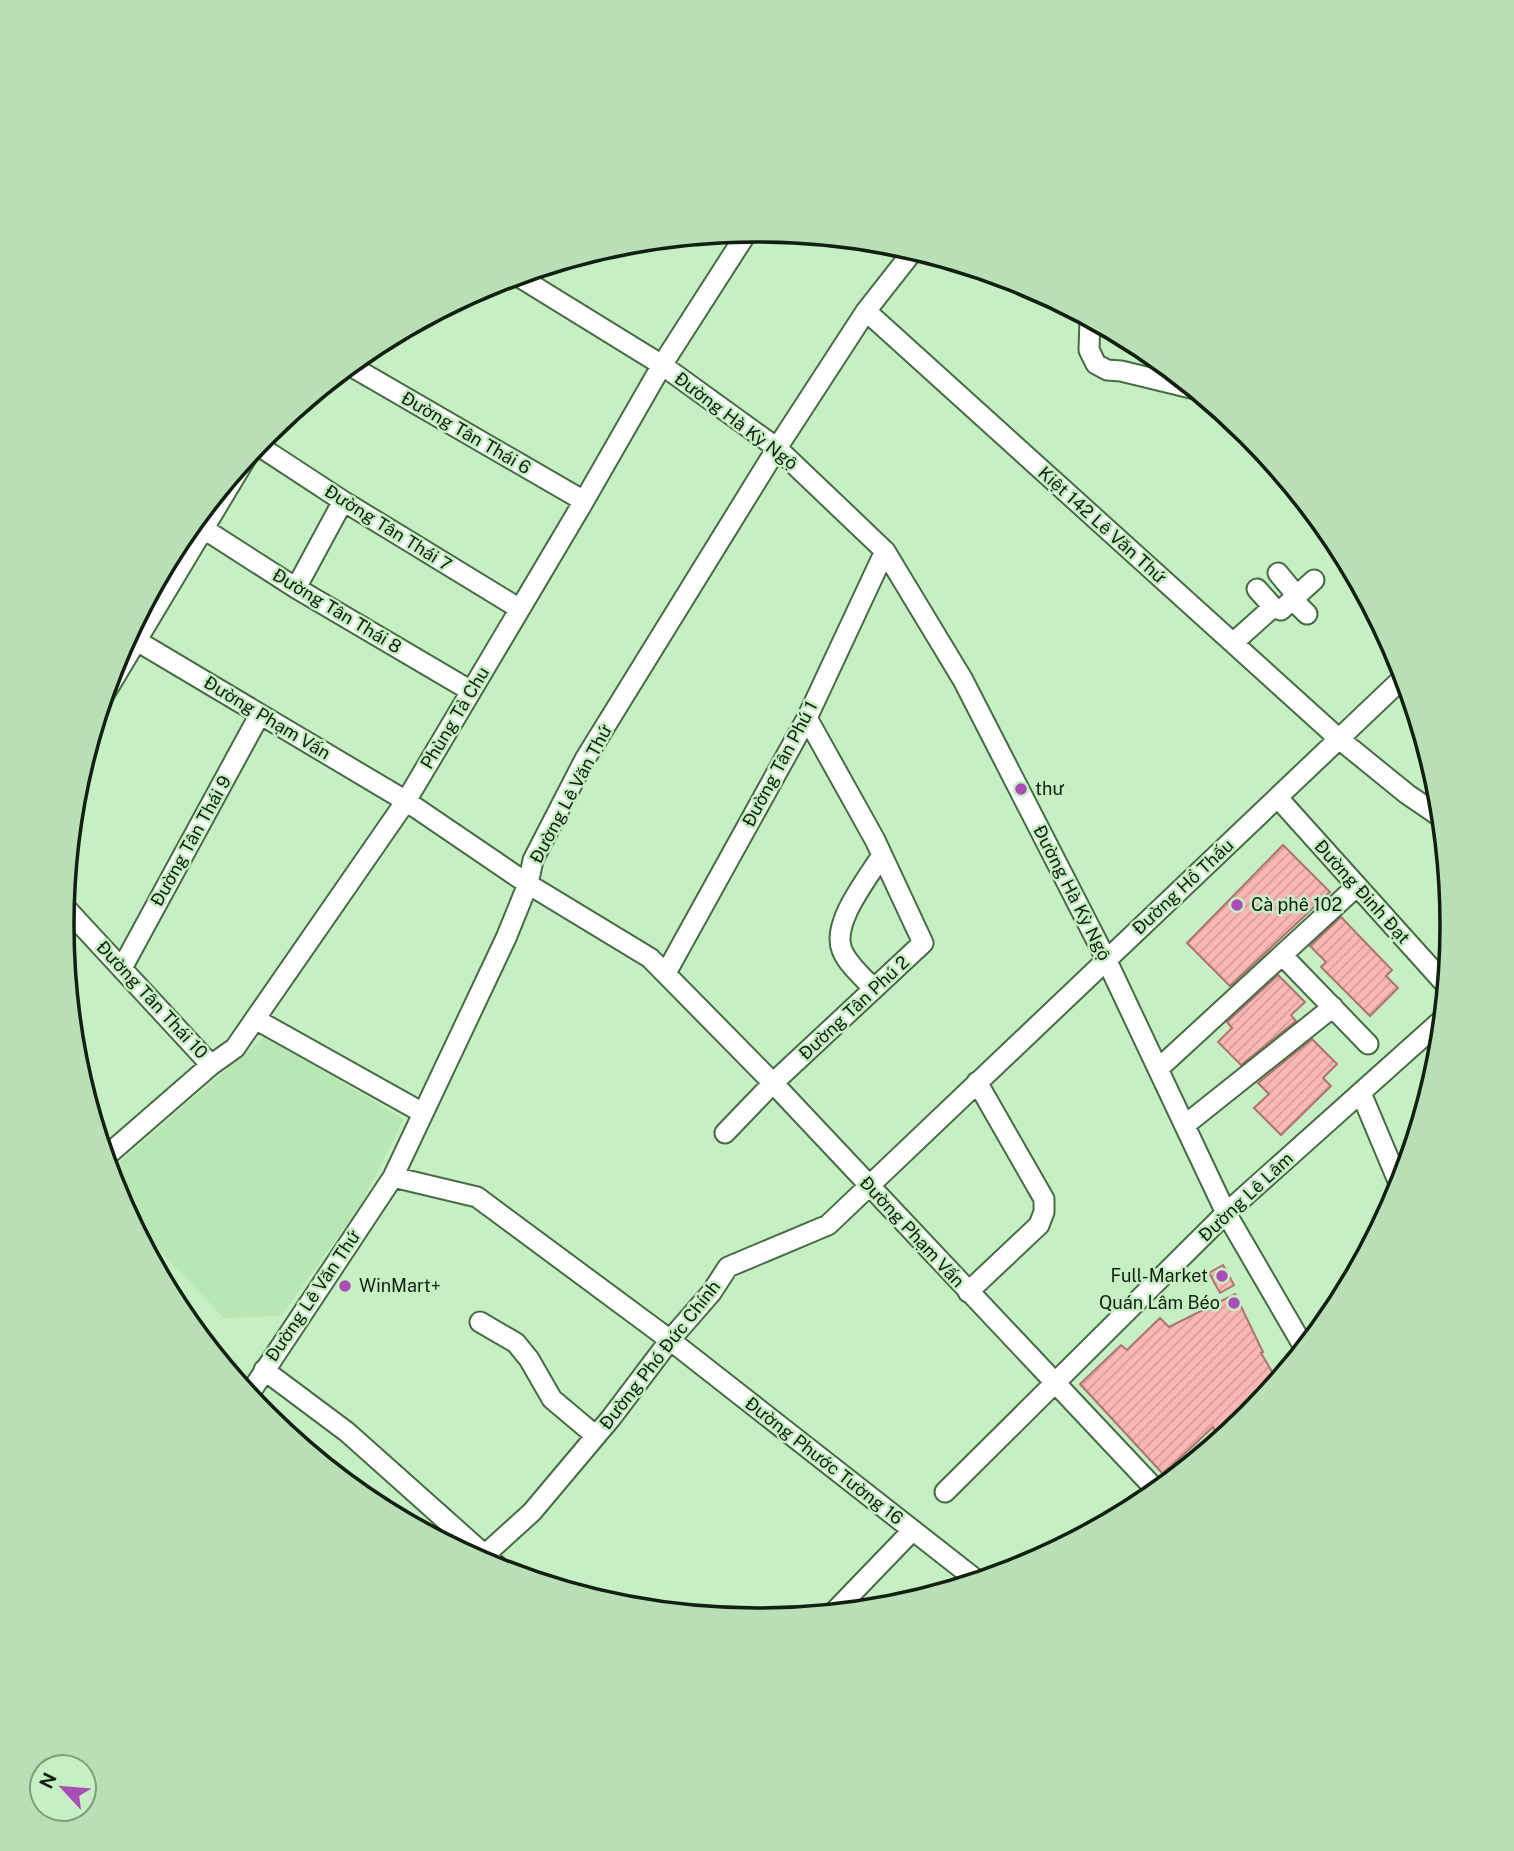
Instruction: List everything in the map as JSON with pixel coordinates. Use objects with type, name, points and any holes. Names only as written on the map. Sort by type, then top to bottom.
[{"type":"street","name":"Phùng Tả Chu","points":[[112,1151],[211,1065],[235,1048],[406,801],[662,365],[741,242]]},
{"type":"street","name":"Đường Lê Văn Thứ","points":[[253,1387],[393,1177],[506,938],[528,884],[533,860],[585,759],[776,448],[866,311],[907,259]]},
{"type":"street","name":"Đường Hà Kỳ Ngộ","points":[[527,282],[662,365],[776,448],[885,551],[963,680],[1106,959],[1226,1213],[1300,1340]]},
{"type":"street","name":"Kiệt 142 Lê Văn Thứ","points":[[866,311],[1338,738],[1430,810]]},
{"type":"street","points":[[1089,328],[1089,350],[1096,364],[1107,370],[1174,384]]},
{"type":"street","name":"Đường Tân Thái 6","points":[[358,370],[584,501]]},
{"type":"street","name":"Đường Tân Thái 7","points":[[266,450],[343,501],[520,609]]},
{"type":"street","points":[[296,588],[343,501]]},
{"type":"street","points":[[153,606],[218,505]]},
{"type":"street","name":"Đường Tân Thái 8","points":[[204,529],[296,588],[471,691]]},
{"type":"street","name":"Đường Tân Phú 1","points":[[666,973],[807,718],[885,551]]},
{"type":"street","points":[[1278,573],[1299,604]]},
{"type":"street","points":[[1258,589],[1273,607],[1281,610],[1299,604],[1314,580]]},
{"type":"street","points":[[1233,643],[1273,607]]},
{"type":"street","name":"Đường Phạm Vấn","points":[[136,641],[406,801],[528,884],[632,946],[666,973],[1151,1484]]},
{"type":"street","name":"Đường Hồ Thấu","points":[[869,1186],[1396,685]]},
{"type":"street","name":"Đường Tân Thái 9","points":[[122,968],[260,714]]},
{"type":"street","name":"Đường Tân Phú 2","points":[[724,1133],[773,1083],[923,943],[882,855],[807,718]]},
{"type":"street","name":"Đường Đinh Đạt","points":[[1278,798],[1438,976]]},
{"type":"street","points":[[874,989],[845,956],[840,939],[848,911],[882,855]]},
{"type":"street","points":[[1158,1069],[1357,886]]},
{"type":"street","name":"Đường Tân Thái 10","points":[[74,917],[211,1065]]},
{"type":"street","points":[[1282,955],[1368,1044]]},
{"type":"street","points":[[1185,1125],[1332,1007]]},
{"type":"street","points":[[255,1019],[423,1112]]},
{"type":"street","name":"Đường Lê Lâm","points":[[945,1492],[1226,1213],[1433,1028]]},
{"type":"street","points":[[968,1292],[1039,1225],[1044,1212],[1044,1199],[977,1082]]},
{"type":"street","points":[[1361,1093],[1394,1171]]},
{"type":"street","name":"Đường Phước Tường 16","points":[[393,1177],[477,1197],[670,1340],[970,1575]]},
{"type":"street","name":"Đường Phó Đức Chính","points":[[487,1553],[532,1512],[596,1436],[670,1340],[711,1293],[728,1266],[828,1225],[869,1186]]},
{"type":"street","points":[[480,1322],[516,1343],[529,1359],[552,1399],[596,1436]]},
{"type":"street","points":[[264,1370],[347,1432],[468,1545]]},
{"type":"street","points":[[842,1603],[912,1531]]},
{"type":"shaded area","points":[[265,1036],[404,1119],[359,1208],[281,1316],[224,1318],[152,1243],[117,1164]]},
{"type":"building","points":[[1283,845],[1330,892],[1230,986],[1187,943]]},
{"type":"building","points":[[1341,917],[1392,970],[1386,976],[1398,988],[1370,1016],[1321,967],[1326,962],[1310,946]]},
{"type":"building","points":[[1278,975],[1305,1002],[1291,1015],[1296,1021],[1241,1065],[1218,1042],[1232,1028],[1227,1022]]},
{"type":"building","points":[[1312,1039],[1337,1064],[1323,1078],[1331,1086],[1281,1135],[1254,1108],[1269,1094],[1258,1083]]},
{"type":"building","points":[[1223,1265],[1234,1285],[1220,1293],[1209,1273]]},
{"type":"building","points":[[1235,1294],[1273,1374],[1215,1432],[1213,1427],[1163,1474],[1080,1384],[1121,1345],[1127,1350],[1160,1318],[1169,1327]]},
{"type":"place","name":"thư","points":[[1021,789]]},
{"type":"place","name":"Cà phê 102","points":[[1237,905]]},
{"type":"place","name":"Full-Market","points":[[1222,1276]]},
{"type":"place","name":"WinMart+","points":[[345,1286]]},
{"type":"place","name":"Quán Lâm Béo","points":[[1234,1303]]}]
